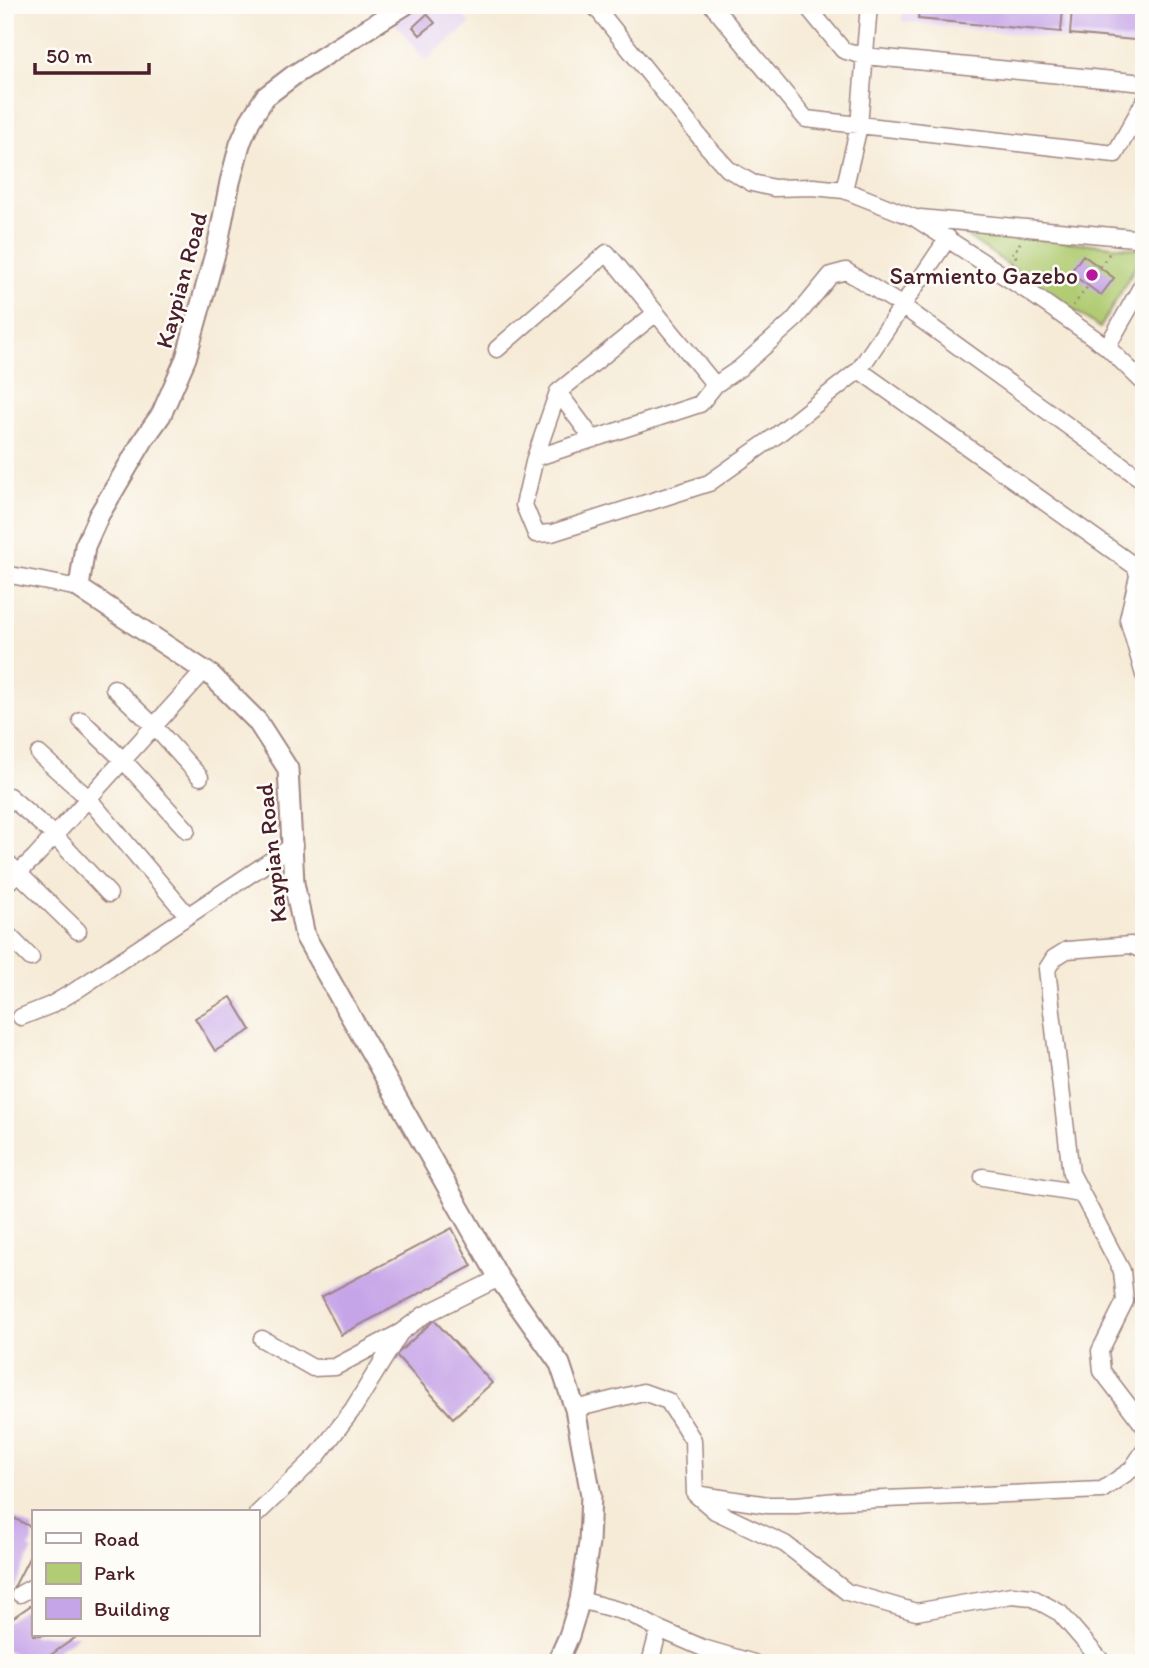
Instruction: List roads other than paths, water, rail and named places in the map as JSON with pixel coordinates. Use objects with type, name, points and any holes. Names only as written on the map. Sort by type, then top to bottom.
[{"type":"main road","name":"Kaypian Road","points":[[405,5],[294,75],[265,97],[250,121],[237,157],[218,243],[186,358],[161,415],[94,525],[85,546],[79,588],[205,670],[257,722],[288,769],[294,883],[305,936],[499,1278],[560,1364],[575,1409],[591,1495],[589,1543],[580,1600],[557,1663]]},
{"type":"street","points":[[594,5],[728,169],[752,183],[774,188],[813,187],[844,190],[915,218],[1107,347],[1144,383]]},
{"type":"street","points":[[712,5],[806,119],[1115,154],[1144,102]]},
{"type":"street","points":[[806,5],[843,50],[864,56],[1144,83]]},
{"type":"street","points":[[844,190],[859,127],[869,5]]},
{"type":"street","points":[[915,218],[1144,239]]},
{"type":"street","points":[[656,313],[558,391],[524,505],[536,534],[552,534],[709,483],[777,435],[859,370],[948,239]]},
{"type":"street","points":[[496,349],[607,253],[716,385]]},
{"type":"street","points":[[536,458],[700,404],[716,385],[740,368],[793,321],[831,275],[846,271],[901,305],[1144,481]]},
{"type":"street","points":[[1107,347],[1144,282]]},
{"type":"street","points":[[859,370],[1136,566],[1138,576],[1128,619],[1144,675]]},
{"type":"street","points":[[558,391],[593,439]]},
{"type":"street","points":[[5,574],[79,588]]},
{"type":"street","points":[[5,886],[124,761],[205,670]]},
{"type":"street","points":[[114,688],[155,726],[200,777]]},
{"type":"street","points":[[81,720],[124,761],[187,830]]},
{"type":"street","points":[[39,754],[87,797],[188,916]]},
{"type":"street","points":[[9,796],[54,835],[109,894]]},
{"type":"street","points":[[21,1017],[51,1005],[75,990],[293,845]]},
{"type":"street","points":[[5,860],[78,931]]},
{"type":"street","points":[[5,932],[31,958]]},
{"type":"street","points":[[1144,951],[1130,945],[1067,950],[1054,958],[1047,969],[1071,1173],[1122,1271],[1125,1301],[1100,1351],[1102,1371],[1144,1426]]},
{"type":"street","points":[[983,1177],[1080,1193]]},
{"type":"street","points":[[262,1339],[313,1368],[335,1367],[401,1332],[424,1315],[499,1278]]},
{"type":"street","points":[[259,1512],[318,1455],[359,1399],[401,1332]]},
{"type":"street","points":[[575,1409],[643,1392],[668,1401],[693,1440],[695,1494]]},
{"type":"street","points":[[695,1494],[768,1505],[797,1505],[1102,1490],[1131,1470],[1144,1451]]},
{"type":"street","points":[[695,1494],[726,1517],[785,1544],[847,1592],[916,1612],[1012,1595],[1031,1597],[1060,1613],[1103,1663]]},
{"type":"street","points":[[580,1600],[629,1613],[701,1655],[749,1662]]},
{"type":"street","points":[[650,1663],[659,1629]]},
{"type":"place","name":"Sarmiento Gazebo","points":[[1092,275]]}]
